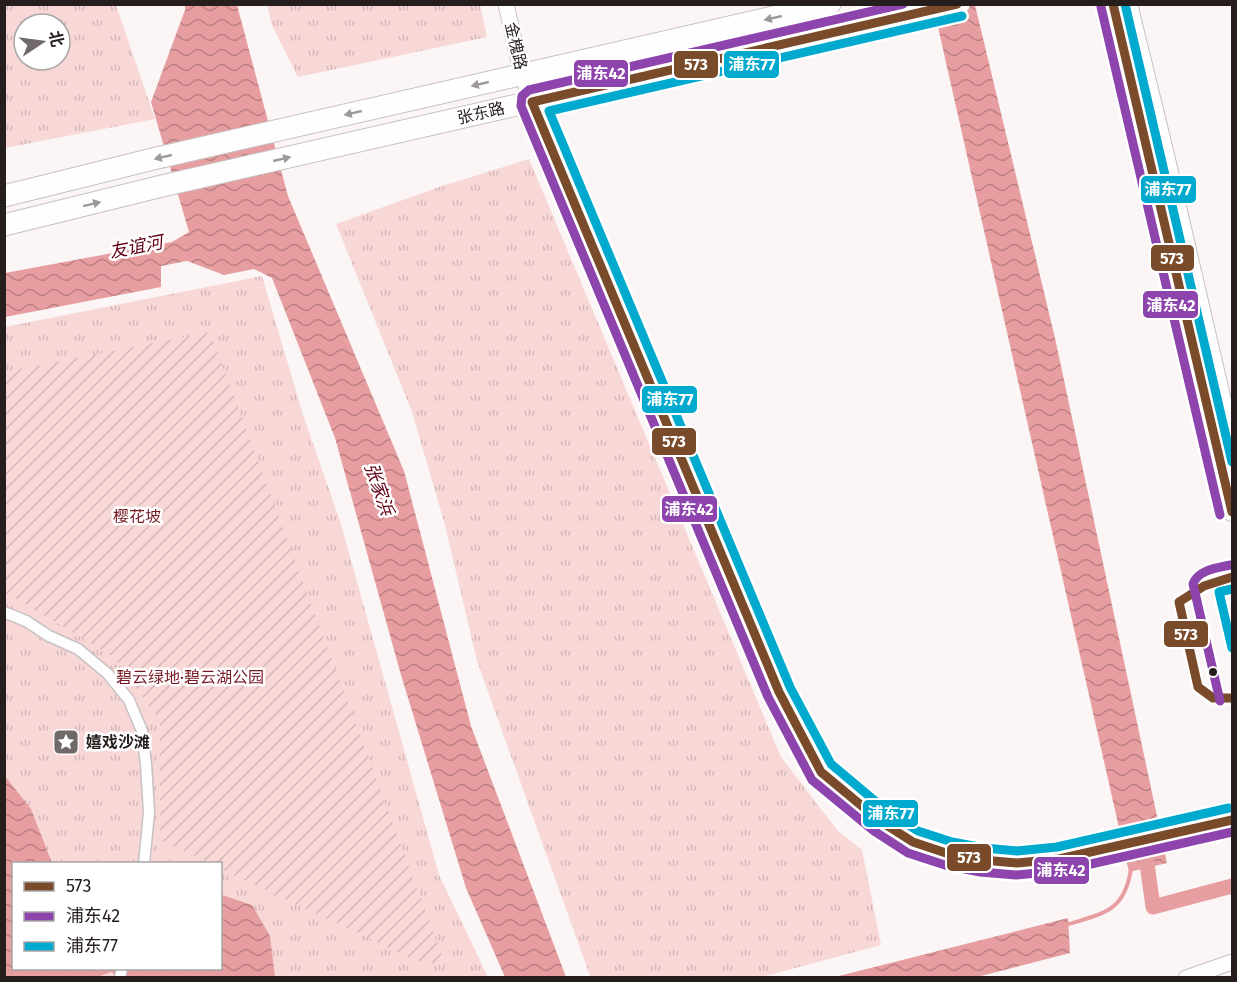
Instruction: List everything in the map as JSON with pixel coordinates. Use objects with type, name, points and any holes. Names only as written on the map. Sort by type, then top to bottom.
[{"type":"main road","name":"张东路","points":[[4,196],[157,158],[830,4]]},
{"type":"main road","name":"张东路","points":[[4,225],[162,186],[959,4]]},
{"type":"street","name":"金槐路","points":[[506,4],[522,75],[532,102],[779,692],[821,772],[880,821],[914,842],[949,854],[982,860],[1017,863],[1059,859],[1233,820]]},
{"type":"street","points":[[1113,4],[1233,512]]},
{"type":"street","points":[[1128,4],[1233,444]]},
{"type":"street","points":[[4,612],[78,649],[108,674],[129,700],[142,730],[146,764],[149,812],[144,862]]},
{"type":"street","points":[[1186,978],[1233,962]]},
{"type":"green space","points":[[5,4],[116,5],[155,119],[5,148]]},
{"type":"green space","points":[[267,5],[480,5],[487,37],[298,77],[272,25]]},
{"type":"green space","points":[[529,159],[781,757],[837,830],[862,850],[881,945],[762,977],[593,978],[590,976],[477,661],[445,525],[412,412],[336,224],[442,186]]},
{"type":"green space","name":"碧云绿地·碧云湖公园","points":[[262,276],[303,415],[340,521],[439,875],[488,977],[5,978],[5,327]]},
{"type":"green space","name":"樱花坡","points":[[210,332],[446,966],[415,960],[222,869],[222,862],[207,862],[160,840],[160,721],[114,657],[5,592],[5,372]]},
{"type":"water","name":"张家浜","points":[[185,5],[237,5],[288,196],[404,471],[471,726],[566,977],[505,977],[466,888],[401,675],[335,438],[272,278],[254,269],[224,275],[187,261],[161,266],[161,287],[5,317],[5,273],[172,242],[189,232],[151,102]]},
{"type":"water","points":[[933,5],[975,5],[1055,338],[1167,863],[1129,872]]},
{"type":"water","points":[[4,775],[31,809],[52,862],[12,862],[12,970],[222,970],[222,895],[252,905],[270,936],[275,977],[119,978],[111,972],[98,977],[5,977]]},
{"type":"water","points":[[1068,918],[1070,953],[977,977],[835,977]]},
{"type":"waterway","points":[[1145,849],[1153,907],[1232,886]]},
{"type":"waterway","points":[[1066,925],[1101,914],[1117,903],[1128,884],[1131,869]]},
{"type":"transit line","name":"浦东42","points":[[903,4],[529,90],[522,96],[521,106],[768,697],[812,780],[874,831],[908,853],[945,865],[980,872],[1016,875],[1060,871],[1232,832]]},
{"type":"transit line","name":"573","points":[[957,4],[532,102],[779,692],[821,772],[880,821],[913,842],[949,854],[982,860],[1017,863],[1059,859],[1232,820]]},
{"type":"transit line","name":"573","points":[[1113,4],[1232,512]]},
{"type":"transit line","name":"浦东77","points":[[1125,4],[1232,462]]},
{"type":"transit line","name":"浦东42","points":[[1101,7],[1220,515]]},
{"type":"transit line","name":"浦东77","points":[[962,16],[549,111],[790,687],[831,764],[887,811],[918,831],[952,842],[984,848],[1017,851],[1057,847],[1229,808]]},
{"type":"transit line","name":"浦东42","points":[[1220,701],[1193,584],[1195,579],[1203,573],[1230,565]]},
{"type":"transit line","name":"573","points":[[1232,577],[1204,586],[1179,602],[1198,687],[1213,698],[1232,698]]},
{"type":"transit line","name":"浦东77","points":[[1232,589],[1219,592],[1232,648]]},
{"type":"place","name":"嬉戏沙滩","points":[[66,742]]},
{"type":"water label","name":"友谊河","points":[[136,247]]}]
